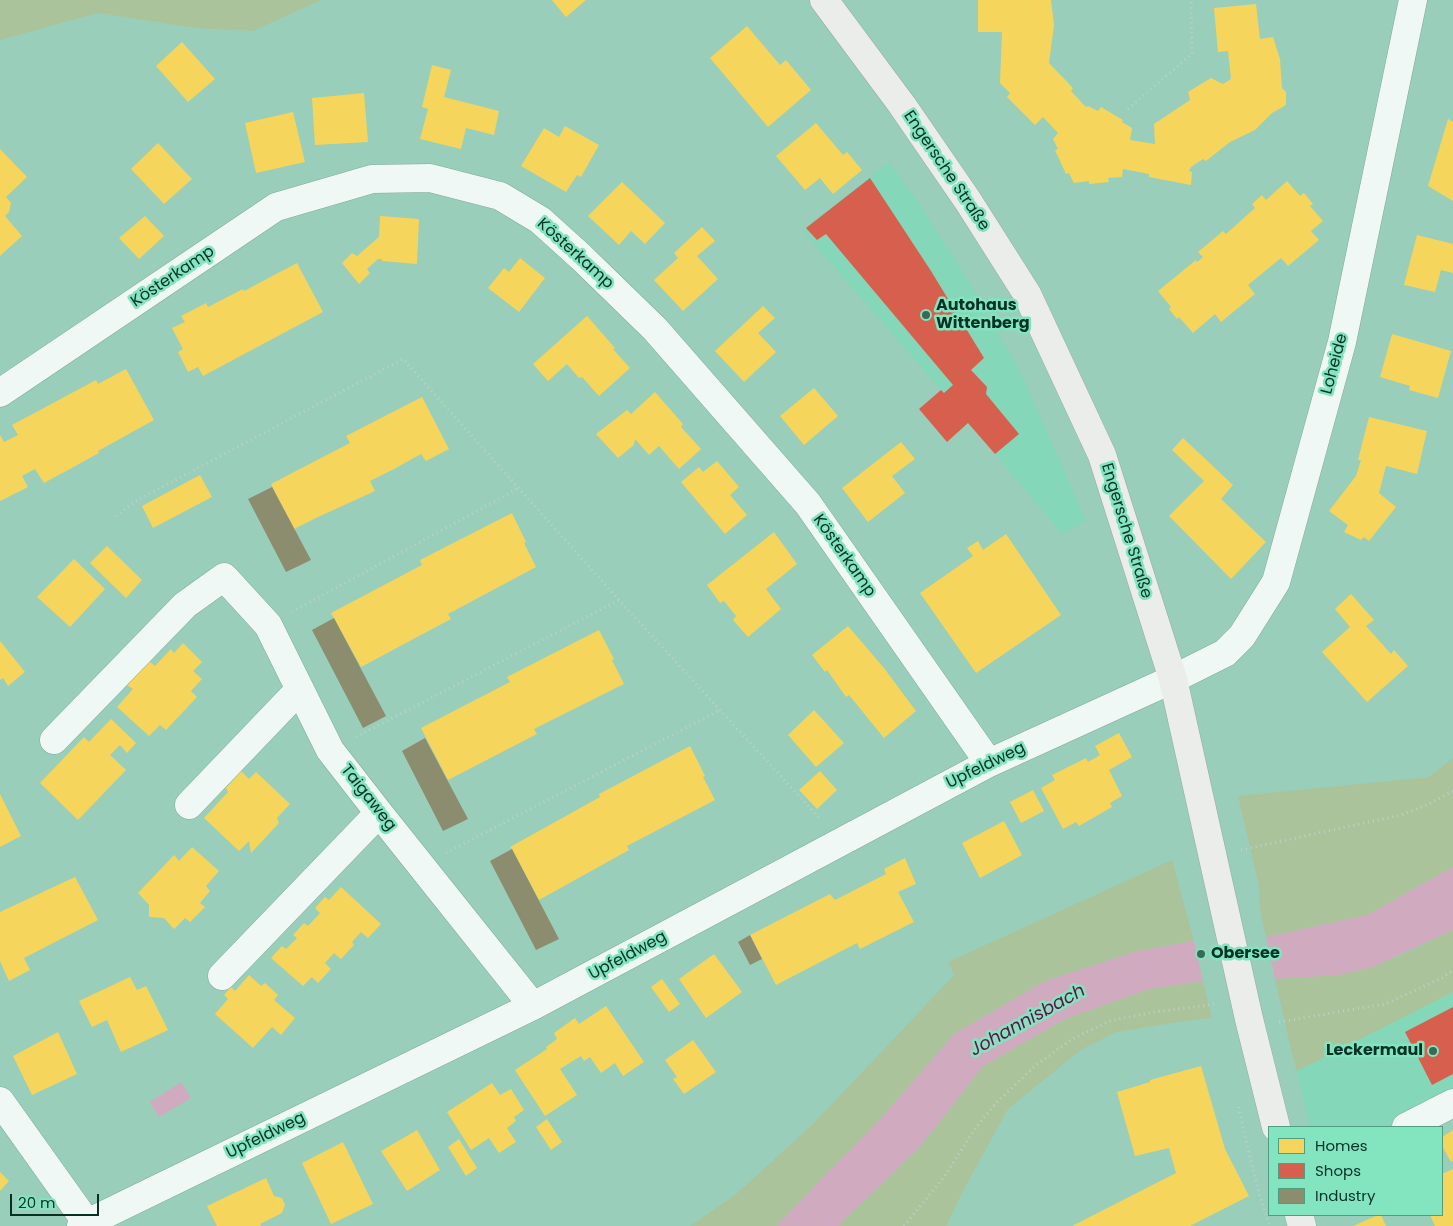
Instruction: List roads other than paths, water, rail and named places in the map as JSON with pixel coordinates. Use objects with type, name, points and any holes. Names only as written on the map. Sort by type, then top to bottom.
[{"type":"main road","name":"Engersche Straße","points":[[824,0],[902,105],[957,185],[1027,294],[1102,455],[1173,679],[1249,1019],[1276,1126]]},
{"type":"street","name":"Loheide","points":[[1173,679],[1225,653],[1242,636],[1276,582],[1342,342],[1413,0]]},
{"type":"street","name":"Kösterkamp","points":[[0,393],[276,208],[372,179],[430,178],[500,196],[540,220],[655,329],[808,504],[989,763]]},
{"type":"street","name":"Taigaweg","points":[[54,740],[185,605],[224,577],[268,625],[330,750],[534,1006]]},
{"type":"street","name":"Upfeldweg","points":[[84,1225],[534,1006],[989,763],[1173,679]]},
{"type":"street","points":[[189,805],[300,689]]},
{"type":"street","points":[[222,976],[380,814]]},
{"type":"street","points":[[0,1101],[84,1225]]},
{"type":"street","points":[[1408,1126],[1453,1103]]},
{"type":"water","points":[[1453,867],[1453,930],[1373,967],[1339,975],[1275,979],[1266,937],[1367,915]]},
{"type":"water","name":"Johannisbach","points":[[1194,941],[1203,981],[1149,989],[1065,1019],[982,1067],[919,1148],[838,1226],[776,1226],[883,1116],[954,1034],[1045,981],[1137,951]]},
{"type":"water","points":[[181,1082],[191,1098],[159,1117],[150,1102]]},
{"type":"place","name":"Autohaus Wittenberg","points":[[926,315]]},
{"type":"place","name":"Obersee","points":[[1201,954]]},
{"type":"place","name":"Leckermaul","points":[[1433,1051]]}]
